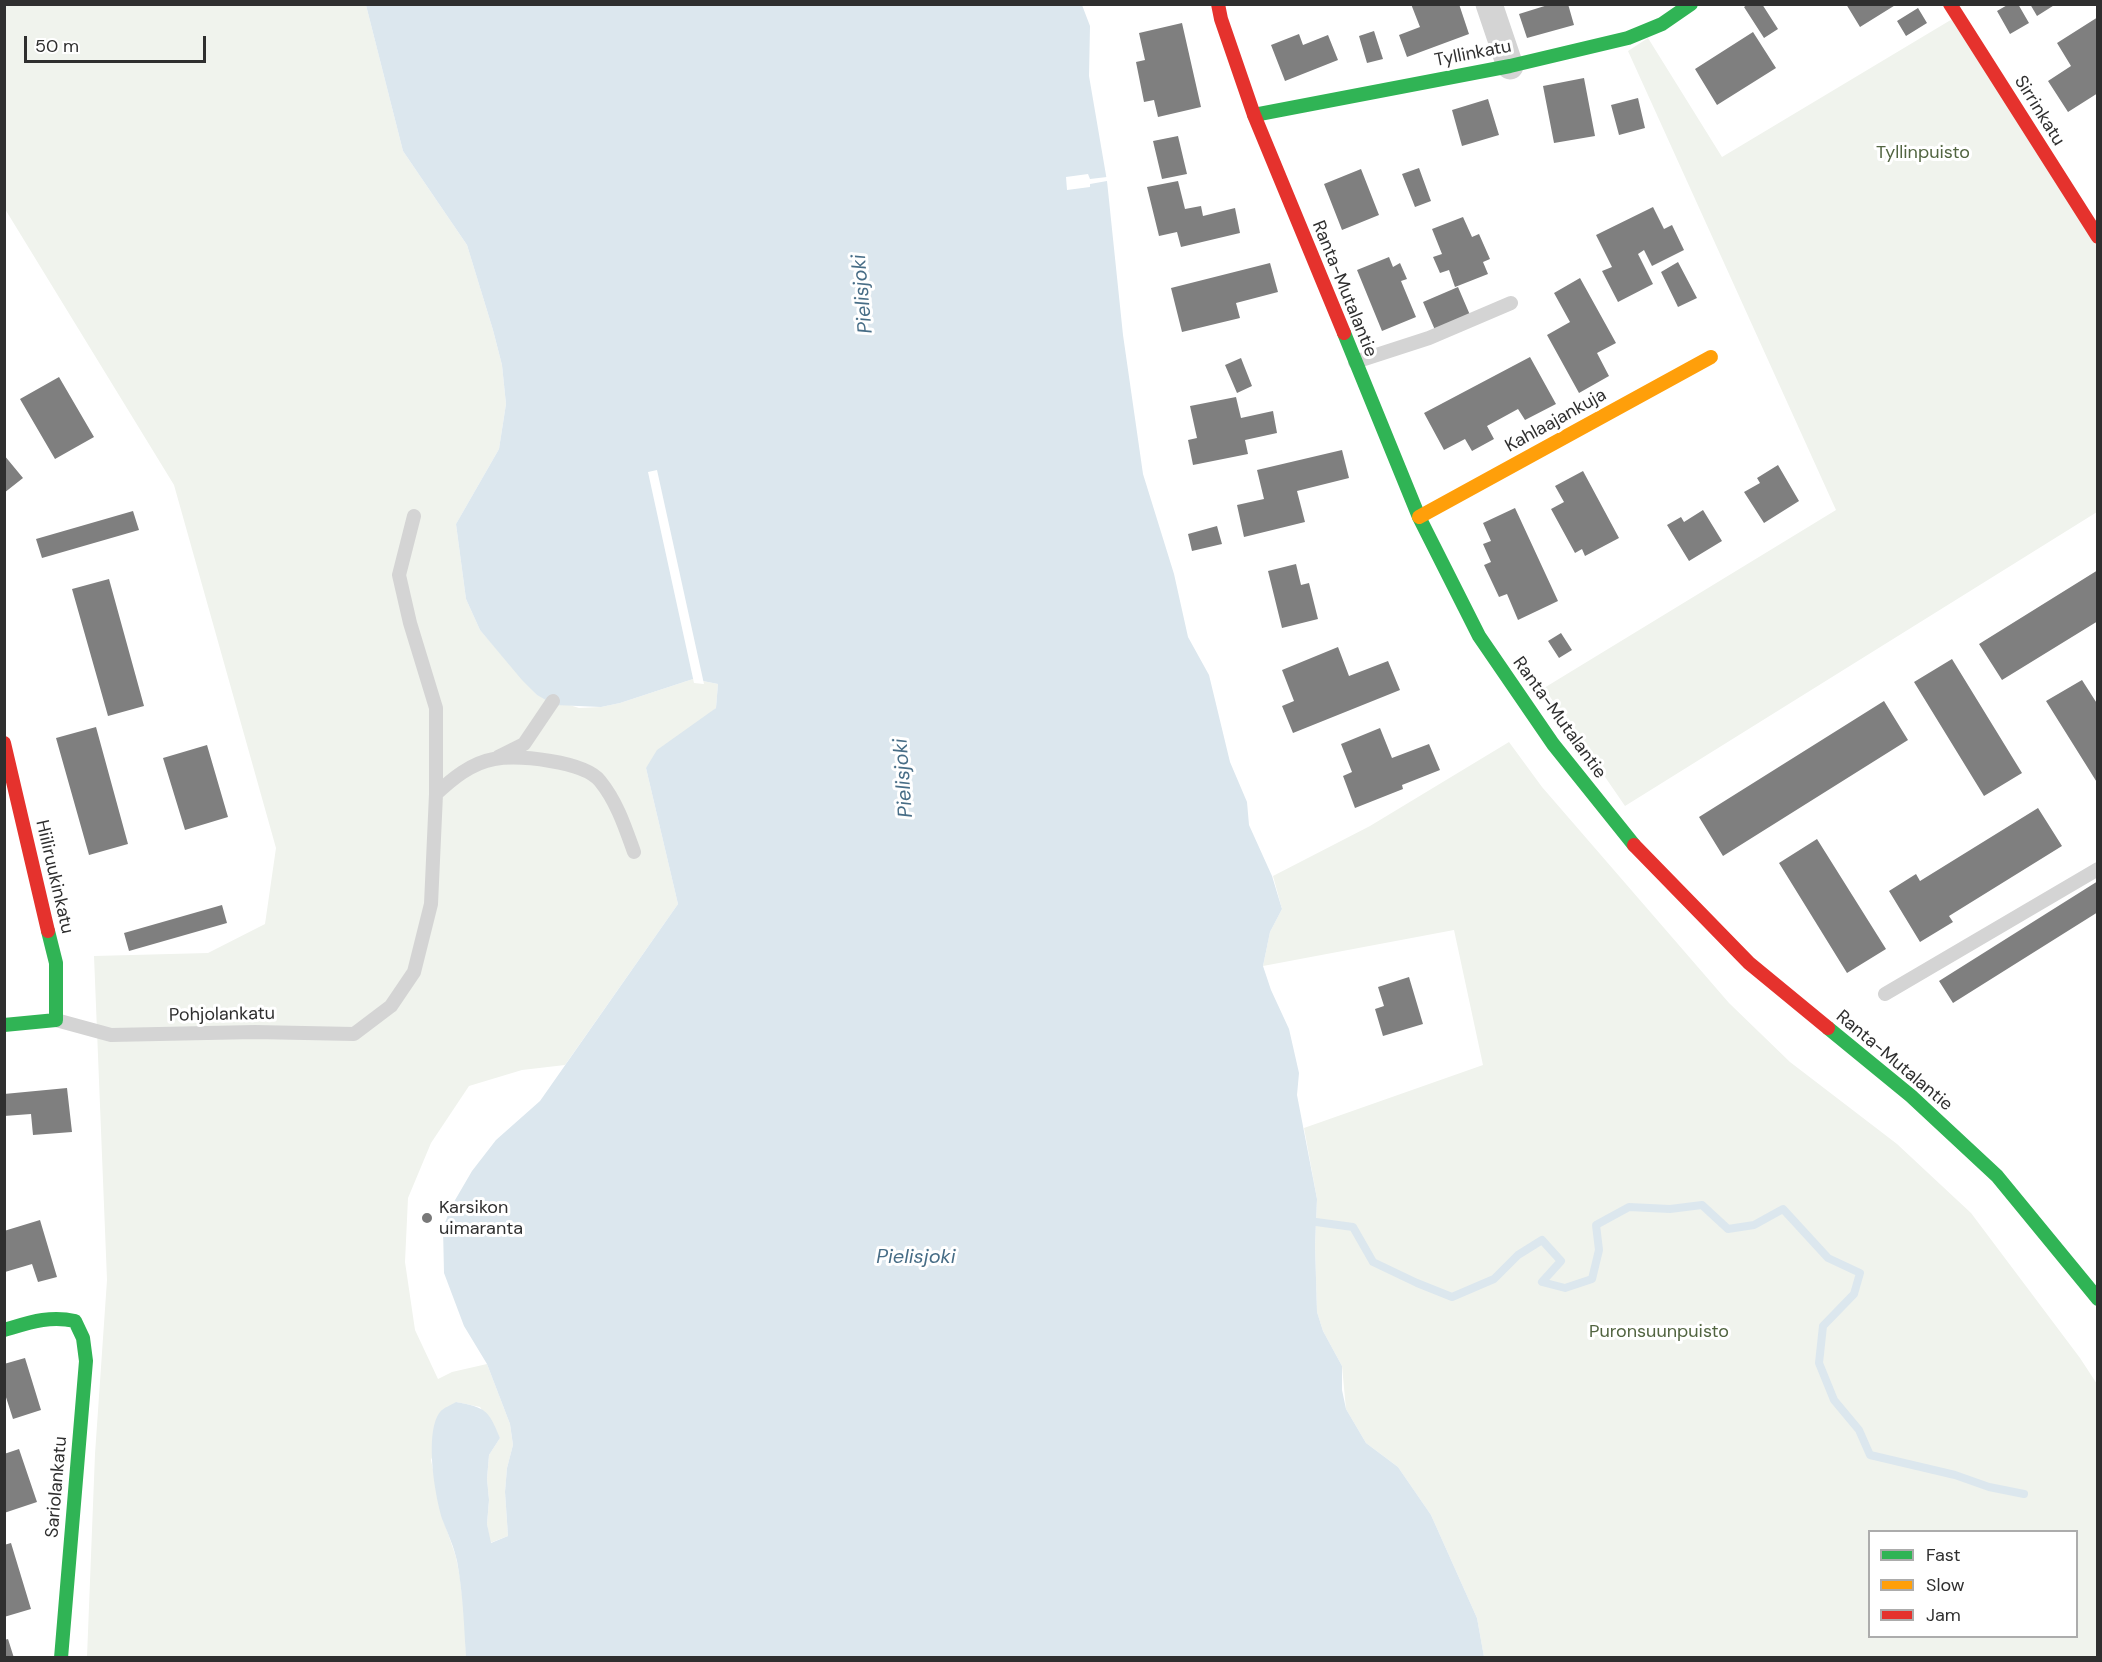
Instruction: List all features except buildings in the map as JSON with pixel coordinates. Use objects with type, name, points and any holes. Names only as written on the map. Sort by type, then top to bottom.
[{"type":"street","name":"Ranta-Mutalantie","points":[[1218,4],[1221,20],[1254,115],[1419,517],[1479,636],[1552,744],[1641,854],[1749,963],[1911,1096],[1997,1176],[2097,1299]]},
{"type":"street","points":[[1489,4],[1510,66]]},
{"type":"street","name":"Tyllinkatu","points":[[1254,115],[1510,66],[1628,38],[1662,24],[1691,4]]},
{"type":"street","name":"Sirrinkatu","points":[[1950,4],[2097,237]]},
{"type":"street","name":"Kahlaajankuja","points":[[1419,517],[1711,357]]},
{"type":"street","name":"Hiiliruukinkatu","points":[[4,743],[56,963],[56,1020]]},
{"type":"street","name":"Pohjolankatu","points":[[4,1025],[56,1020]]},
{"type":"street","name":"Sariolankatu","points":[[4,1330],[38,1320],[59,1317],[75,1321],[83,1338],[86,1361],[61,1658]]},
{"type":"lane","points":[[1355,362],[1429,338],[1511,303]]},
{"type":"lane","points":[[414,516],[399,575],[410,623],[436,708],[436,794]]},
{"type":"lane","points":[[436,794],[458,774],[524,744],[553,701]]},
{"type":"lane","points":[[494,759],[533,759],[567,763],[599,779],[620,812],[634,852]]},
{"type":"lane","name":"Pohjolankatu","points":[[56,1020],[111,1035],[255,1032],[354,1034],[391,1006],[414,972],[431,904],[436,794]]},
{"type":"lane","points":[[1885,994],[2097,869]]},
{"type":"green space","points":[[5,5],[366,5],[403,151],[467,245],[502,365],[506,404],[499,449],[456,524],[466,599],[480,630],[537,695],[579,708],[620,703],[693,679],[718,684],[716,708],[646,768],[678,904],[565,1065],[522,1070],[469,1086],[431,1143],[408,1198],[405,1262],[415,1330],[438,1379],[452,1372],[487,1364],[510,1424],[513,1445],[507,1468],[505,1492],[508,1536],[490,1543],[487,1524],[489,1455],[500,1438],[480,1407],[456,1402],[431,1460],[443,1519],[456,1557],[460,1578],[465,1620],[466,1657],[87,1657],[95,1454],[107,1280],[94,956],[208,953],[265,924],[276,848],[174,485],[5,209]]},
{"type":"green space","name":"Tyllinpuisto","points":[[1954,18],[2097,245],[2097,512],[1625,806],[1544,688],[1836,510],[1628,51],[1648,38],[1722,157]]},
{"type":"green space","name":"Puronsuunpuisto","points":[[1509,742],[1542,787],[1729,1003],[1790,1062],[1897,1144],[1971,1213],[2097,1384],[2097,1657],[1484,1657],[1477,1618],[1431,1515],[1398,1467],[1366,1443],[1346,1409],[1342,1366],[1323,1331],[1317,1312],[1315,1245],[1317,1199],[1304,1128],[1483,1065],[1454,930],[1263,966],[1270,932],[1282,909],[1273,876],[1370,826]]},
{"type":"water","name":"Pielisjoki","points":[[366,5],[1082,5],[1090,26],[1089,76],[1107,181],[1123,335],[1143,474],[1174,574],[1188,637],[1209,675],[1230,762],[1247,802],[1249,825],[1272,876],[1282,909],[1270,932],[1263,966],[1289,1029],[1299,1073],[1297,1095],[1317,1199],[1315,1245],[1317,1312],[1323,1331],[1342,1366],[1342,1390],[1346,1409],[1366,1443],[1398,1467],[1431,1515],[1477,1618],[1484,1657],[466,1657],[457,1561],[440,1511],[434,1482],[432,1449],[435,1421],[441,1411],[456,1402],[485,1411],[496,1428],[500,1438],[489,1455],[487,1479],[489,1500],[487,1524],[491,1543],[508,1536],[505,1492],[507,1468],[513,1445],[510,1424],[487,1364],[464,1326],[444,1273],[443,1228],[451,1207],[472,1171],[496,1140],[540,1101],[678,904],[646,768],[657,750],[716,708],[718,684],[693,679],[601,707],[555,705],[537,695],[522,680],[480,630],[466,599],[456,524],[499,449],[506,404],[502,365],[467,245],[403,151]]},
{"type":"pier","points":[[1088,174],[1090,179],[1107,177],[1107,181],[1090,184],[1090,187],[1067,190],[1066,177]]},
{"type":"pier","points":[[657,470],[704,684],[694,683],[648,472]]},
{"type":"waterway","points":[[1316,1222],[1353,1227],[1373,1262],[1452,1297],[1494,1279],[1518,1255],[1542,1240],[1561,1261],[1542,1282],[1565,1288],[1592,1279],[1599,1250],[1596,1225],[1629,1207],[1670,1209],[1702,1205],[1728,1229],[1754,1225],[1783,1209],[1828,1258],[1860,1273],[1854,1294],[1823,1326],[1819,1363],[1834,1400],[1859,1430],[1870,1455],[1955,1475],[1989,1487],[2024,1494]]},
{"type":"traffic: fast","points":[[1254,115],[1510,66],[1628,38],[1662,24],[1691,4]]},
{"type":"traffic: fast","points":[[1344,333],[1419,517],[1479,636],[1553,744],[1634,845]]},
{"type":"traffic: fast","points":[[4,1025],[56,1020],[56,963],[48,931]]},
{"type":"traffic: fast","points":[[1828,1028],[1911,1096],[1997,1176],[2098,1299]]},
{"type":"traffic: fast","points":[[4,1330],[39,1321],[65,1319],[75,1321],[83,1338],[86,1361],[61,1658]]},
{"type":"traffic: slow","points":[[1419,517],[1711,357]]},
{"type":"traffic: jam","points":[[1218,4],[1254,115],[1344,333]]},
{"type":"traffic: jam","points":[[1950,4],[2098,237]]},
{"type":"traffic: jam","points":[[4,743],[48,931]]},
{"type":"traffic: jam","points":[[1634,845],[1749,963],[1828,1028]]},
{"type":"place","name":"Karsikon uimaranta","points":[[427,1218]]}]
